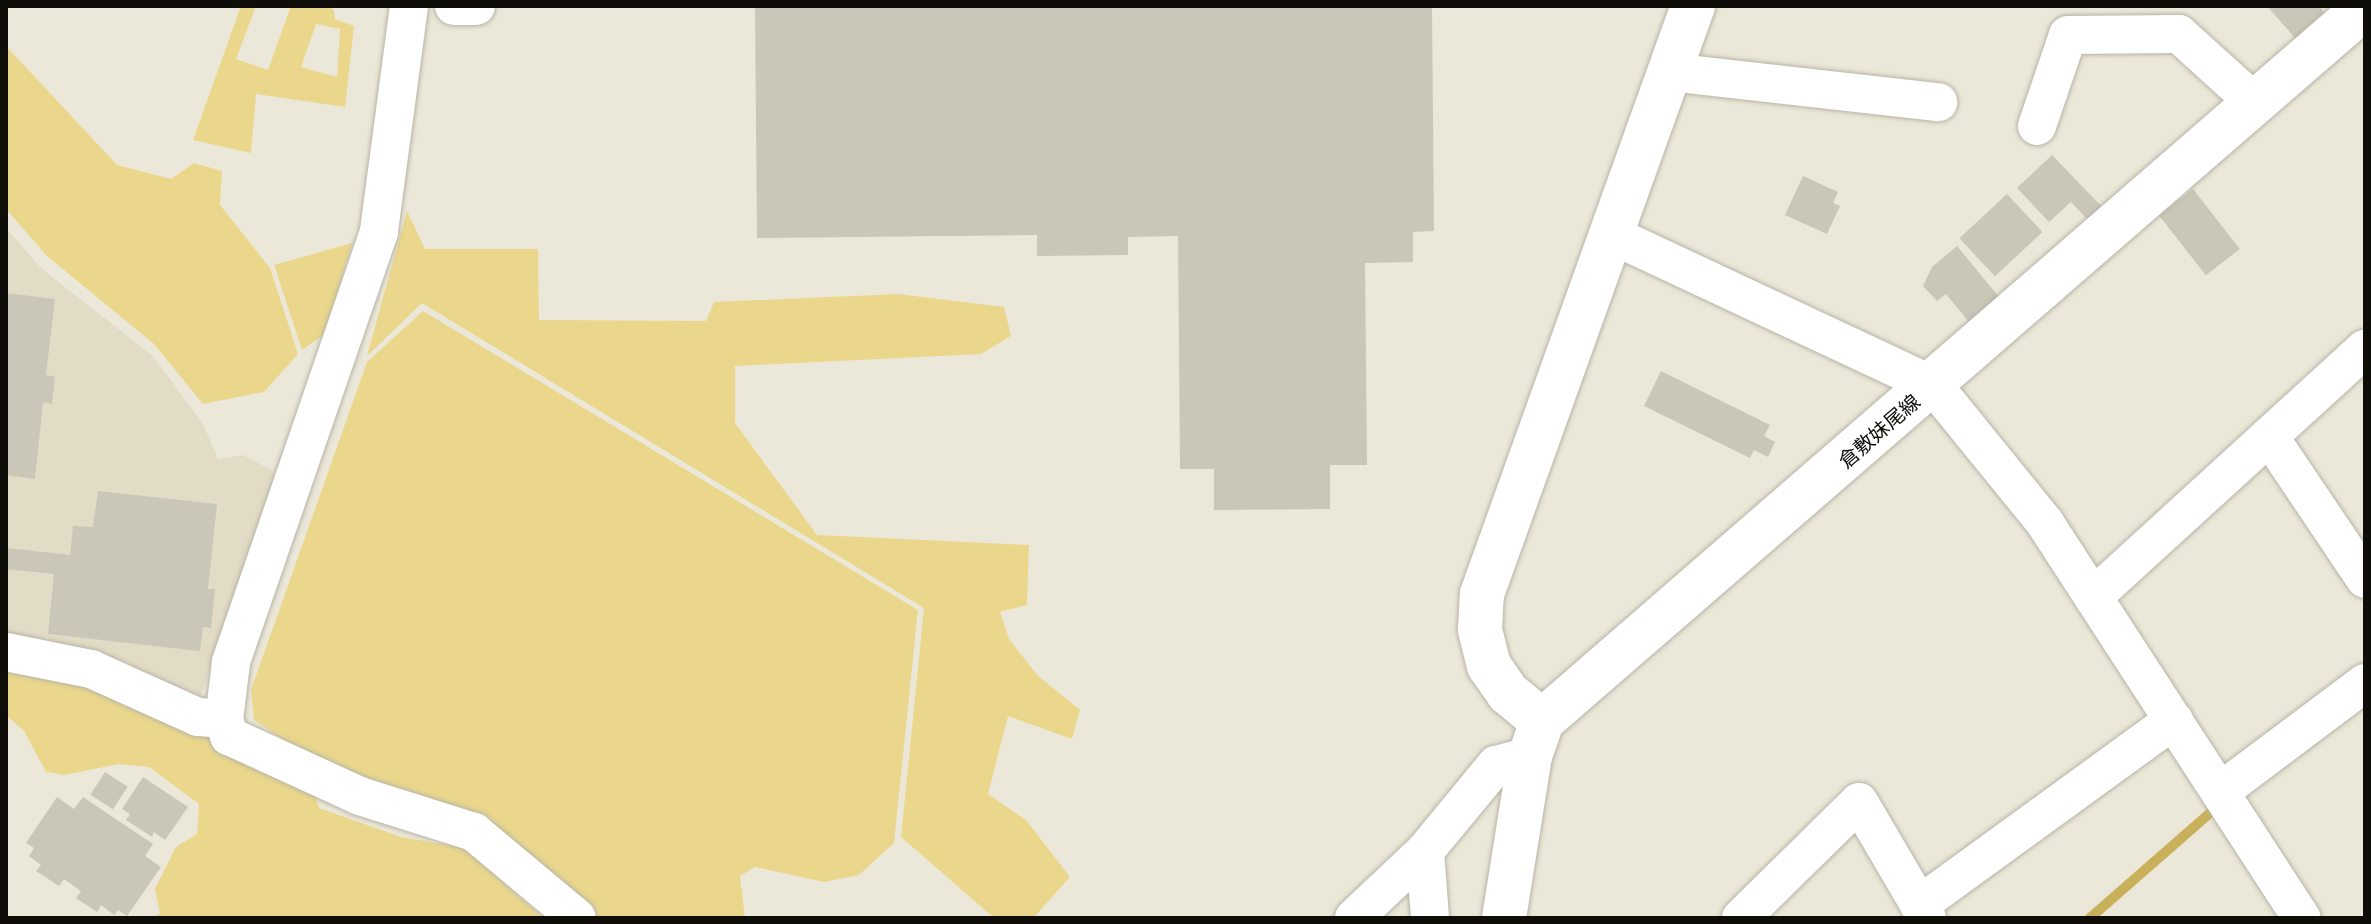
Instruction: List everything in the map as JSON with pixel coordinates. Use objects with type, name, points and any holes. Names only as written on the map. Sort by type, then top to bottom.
[{"type":"main road","points":[[1504,918],[1536,739],[1489,666],[1480,629],[1482,594],[1693,6]]},
{"type":"main road","name":"倉敷妹尾線","points":[[1536,739],[1933,385],[2365,7]]},
{"type":"street","points":[[409,6],[379,232],[231,663],[224,719],[229,736],[360,796],[474,832],[577,918]]},
{"type":"street","points":[[454,6],[476,6]]},
{"type":"street","points":[[2037,126],[2068,35],[2173,20],[2179,34],[2255,103]]},
{"type":"street","points":[[1669,72],[1938,102]]},
{"type":"street","points":[[1610,234],[1933,385],[2045,523],[2302,918]]},
{"type":"street","points":[[2093,597],[2269,436],[2362,358]]},
{"type":"street","points":[[2269,436],[2365,579]]},
{"type":"street","points":[[6,652],[91,669],[198,717],[224,719]]},
{"type":"street","points":[[2221,791],[2365,683]]},
{"type":"street","points":[[1741,918],[1859,802],[1923,911],[2174,720]]},
{"type":"street","points":[[1354,918],[1425,851],[1496,765],[1536,739]]},
{"type":"street","points":[[1425,851],[1430,918]]},
{"type":"shaded area","points":[[241,6],[256,6],[236,59],[268,70],[291,6],[328,6],[334,10],[335,19],[354,26],[345,107],[256,94],[251,153],[193,140]],"holes":[[[316,24],[340,29],[337,77],[301,67]]]},
{"type":"shaded area","points":[[6,46],[117,165],[171,179],[194,163],[222,171],[220,205],[270,268],[298,354],[264,392],[203,404],[154,344],[47,256],[6,209]]},
{"type":"shaded area","points":[[407,211],[425,249],[538,249],[539,320],[706,321],[714,302],[898,294],[1004,307],[1011,336],[981,354],[735,366],[735,423],[817,535],[1029,545],[1027,605],[1000,612],[1009,639],[1038,676],[1080,710],[1072,739],[1008,716],[988,794],[1026,820],[1070,877],[1035,916],[994,918],[901,837],[924,608],[422,303],[367,356]]},
{"type":"shaded area","points":[[6,228],[42,269],[153,356],[203,424],[218,459],[243,455],[273,471],[274,483],[197,706],[49,649],[49,638],[6,637]]},
{"type":"shaded area","points":[[352,243],[325,334],[302,350],[274,265]]},
{"type":"shaded area","points":[[423,311],[918,610],[894,843],[859,875],[824,882],[755,867],[740,876],[745,918],[583,918],[314,760],[254,720],[251,690],[367,362]]},
{"type":"shaded area","points":[[6,663],[119,688],[210,738],[311,783],[319,808],[401,837],[464,848],[543,918],[151,918],[160,914],[155,889],[176,847],[197,834],[199,804],[149,767],[119,764],[64,775],[46,772],[24,731],[6,715]]},
{"type":"building","points":[[755,6],[1432,6],[1434,231],[1413,232],[1413,262],[1365,263],[1367,465],[1330,465],[1330,509],[1214,510],[1214,469],[1180,469],[1178,236],[1128,237],[1128,255],[1037,256],[1037,235],[757,238]]},
{"type":"building","points":[[2267,6],[2319,6],[2325,13],[2296,39]]},
{"type":"building","points":[[2052,155],[2104,209],[2090,222],[2071,202],[2049,222],[2017,188]]},
{"type":"building","points":[[1803,176],[1838,192],[1833,203],[1840,206],[1827,234],[1785,215]]},
{"type":"building","points":[[2193,189],[2240,249],[2206,275],[2159,215]]},
{"type":"building","points":[[2007,194],[2042,232],[1995,276],[1959,238]]},
{"type":"building","points":[[1957,246],[1999,297],[1969,322],[1946,294],[1937,301],[1923,286],[1932,267]]},
{"type":"building","points":[[6,293],[55,299],[46,375],[55,377],[52,404],[43,402],[35,479],[6,475]]},
{"type":"building","points":[[1661,371],[1770,425],[1764,436],[1775,442],[1768,457],[1754,450],[1750,458],[1644,406]]},
{"type":"building","points":[[98,491],[217,504],[208,589],[215,589],[211,628],[203,627],[200,651],[48,634],[54,574],[6,569],[6,548],[70,555],[73,526],[93,527]]},
{"type":"building","points":[[105,772],[128,787],[113,809],[90,795]]},
{"type":"building","points":[[143,777],[188,807],[165,840],[154,832],[152,837],[126,820],[130,814],[122,809]]},
{"type":"building","points":[[57,797],[74,809],[83,797],[153,844],[145,856],[161,867],[127,916],[118,910],[114,915],[101,905],[97,912],[76,898],[81,891],[64,879],[59,886],[36,871],[41,865],[29,856],[34,848],[26,843]]},
{"type":"waterway","points":[[2090,918],[2217,807]]}]
